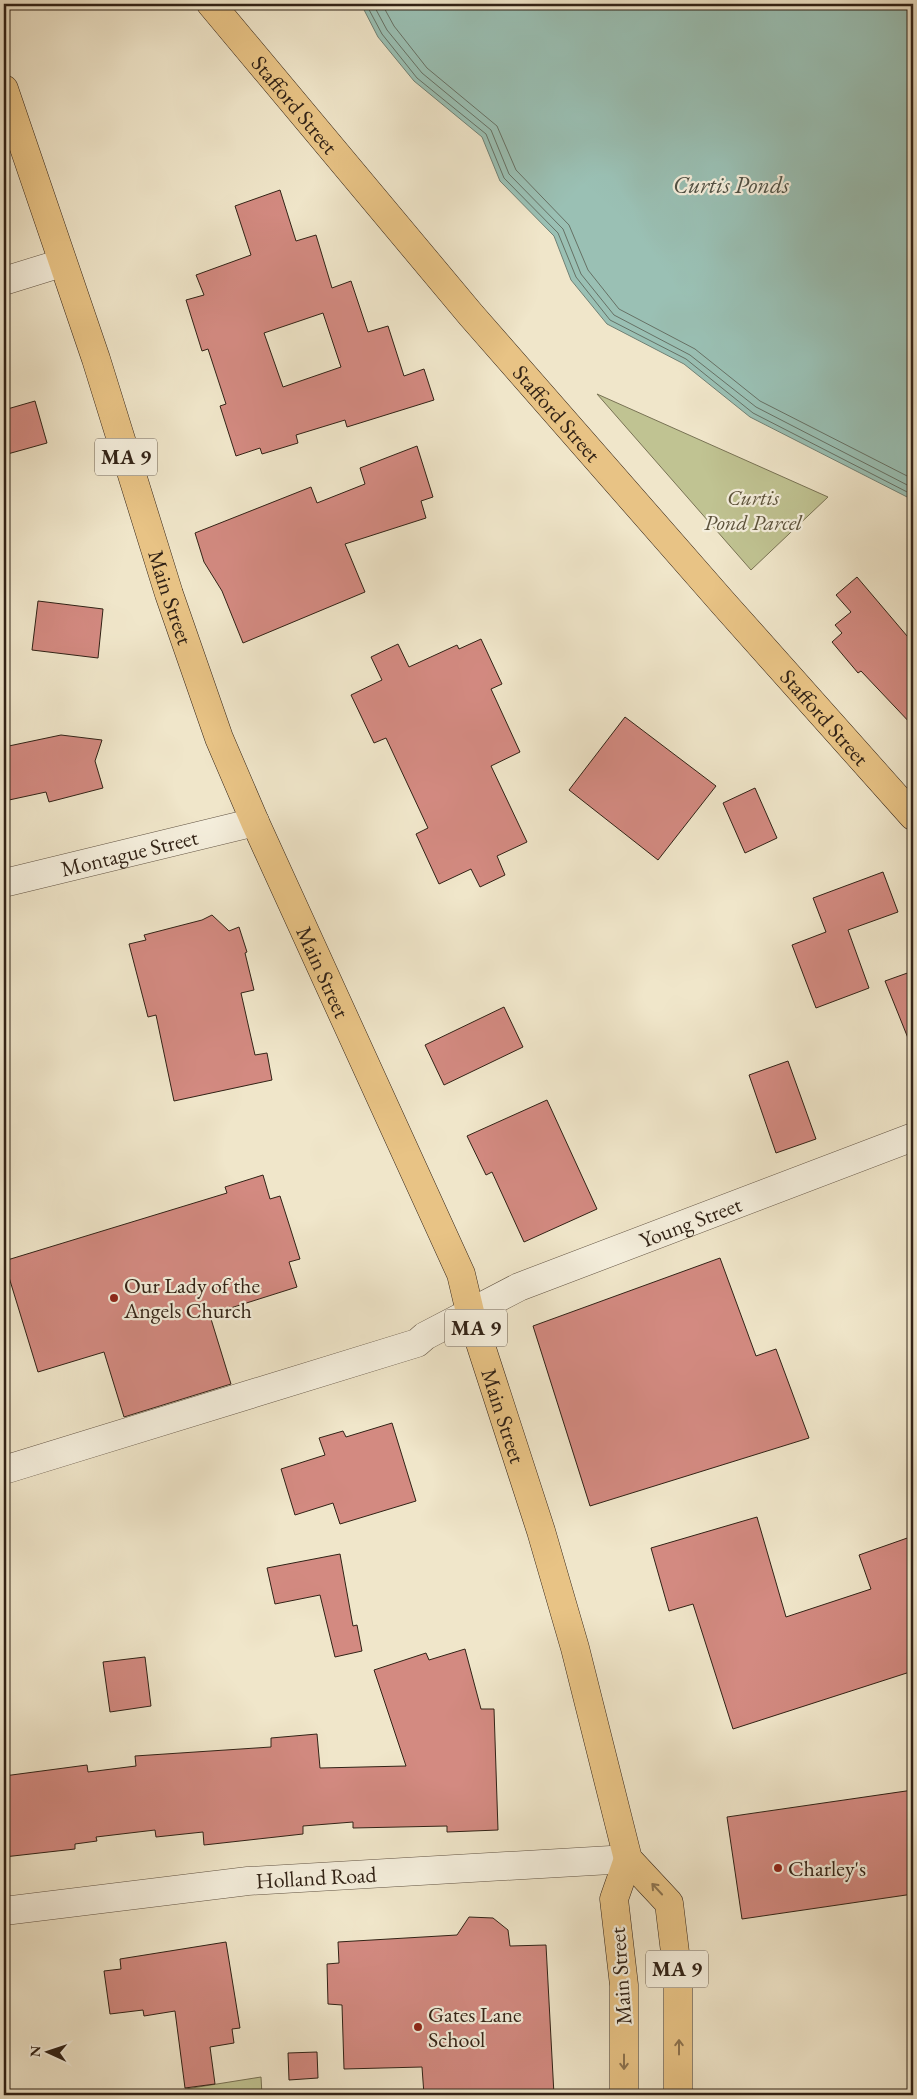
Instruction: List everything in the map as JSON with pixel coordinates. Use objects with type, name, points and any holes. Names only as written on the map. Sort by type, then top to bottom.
[{"type":"main road","name":"Stafford Street","points":[[211,4],[471,315],[730,612],[913,816]]},
{"type":"main road","name":"Main Street","points":[[4,89],[96,358],[169,594],[219,738],[255,822],[461,1274],[470,1312],[541,1531],[575,1648],[628,1858],[669,1903],[678,1977],[678,2095]]},
{"type":"main road","name":"Main Street","points":[[624,2095],[624,1985],[614,1899],[628,1858]]},
{"type":"street","points":[[4,281],[62,263]]},
{"type":"street","name":"Montague Street","points":[[4,883],[255,822]]},
{"type":"street","name":"Young Street","points":[[4,1470],[417,1343],[425,1336],[519,1287],[913,1138]]},
{"type":"street","name":"Holland Road","points":[[4,1911],[248,1881],[628,1858]]},
{"type":"green space","name":"Curtis Pond Parcel","points":[[597,394],[828,497],[751,570]]},
{"type":"green space","points":[[261,2077],[262,2095],[148,2095]]},
{"type":"water","name":"Curtis Ponds","points":[[361,4],[913,4],[913,500],[750,417],[684,364],[607,324],[571,280],[554,236],[500,181],[482,137],[414,81],[378,37]]},
{"type":"building","points":[[280,190],[296,241],[316,235],[332,288],[351,281],[368,332],[388,326],[404,376],[424,369],[434,400],[347,427],[345,420],[296,435],[298,443],[262,454],[260,448],[236,456],[220,406],[226,404],[208,349],[202,351],[186,300],[204,295],[196,275],[251,255],[235,206]],"holes":[[[323,313],[341,367],[283,387],[264,333]]]},
{"type":"building","points":[[35,401],[47,443],[4,455],[4,410]]},
{"type":"building","points":[[417,446],[433,497],[421,501],[426,518],[345,544],[365,592],[243,643],[222,591],[204,562],[195,533],[311,487],[317,503],[365,484],[360,468]]},
{"type":"building","points":[[857,577],[913,643],[913,726],[861,671],[858,673],[832,642],[842,633],[835,625],[851,612],[836,595]]},
{"type":"building","points":[[38,601],[103,609],[98,658],[32,650]]},
{"type":"building","points":[[481,639],[502,684],[491,689],[520,752],[491,766],[527,842],[497,856],[505,875],[480,887],[471,869],[439,884],[416,834],[428,828],[386,738],[374,743],[351,695],[382,680],[371,657],[398,644],[409,667],[457,645],[459,649]]},
{"type":"building","points":[[625,717],[716,786],[658,860],[569,790]]},
{"type":"building","points":[[61,735],[102,740],[95,761],[103,788],[49,802],[46,792],[9,800],[4,779],[4,747]]},
{"type":"building","points":[[755,788],[777,838],[745,853],[723,803]]},
{"type":"building","points":[[883,872],[898,912],[848,930],[869,988],[816,1008],[792,945],[826,932],[813,898]]},
{"type":"building","points":[[212,915],[229,931],[239,927],[247,952],[245,953],[254,990],[241,993],[255,1055],[267,1053],[272,1080],[174,1101],[156,1015],[148,1017],[129,944],[146,940],[144,935],[202,920]]},
{"type":"building","points":[[913,971],[913,1048],[912,1048],[885,981]]},
{"type":"building","points":[[504,1007],[523,1047],[444,1085],[425,1045]]},
{"type":"building","points":[[788,1061],[816,1139],[776,1153],[749,1075]]},
{"type":"building","points":[[547,1100],[597,1209],[524,1242],[492,1172],[486,1175],[467,1136]]},
{"type":"building","name":"Our Lady of the Angels Church","points":[[263,1175],[270,1199],[280,1196],[300,1259],[289,1262],[297,1287],[218,1312],[219,1316],[211,1319],[231,1384],[124,1417],[104,1352],[38,1372],[4,1261],[227,1193],[225,1187]]},
{"type":"building","points":[[720,1258],[756,1356],[776,1349],[809,1438],[590,1506],[533,1326]]},
{"type":"building","points":[[392,1423],[416,1501],[340,1524],[333,1503],[295,1515],[281,1469],[325,1455],[319,1438],[343,1431],[346,1437]]},
{"type":"building","points":[[757,1517],[786,1617],[871,1589],[859,1555],[913,1536],[913,1671],[733,1729],[693,1604],[669,1611],[651,1548]]},
{"type":"building","points":[[340,1554],[353,1626],[357,1625],[362,1651],[335,1657],[320,1595],[275,1604],[267,1568]]},
{"type":"building","points":[[465,1649],[481,1709],[494,1709],[498,1830],[447,1832],[447,1826],[353,1828],[353,1822],[303,1826],[303,1834],[204,1845],[203,1832],[156,1837],[155,1830],[96,1837],[97,1841],[75,1844],[75,1849],[4,1857],[4,1776],[87,1765],[88,1772],[136,1766],[135,1756],[271,1747],[271,1738],[317,1734],[320,1768],[406,1766],[374,1670],[426,1653],[429,1660]]},
{"type":"building","points":[[145,1657],[151,1706],[110,1712],[103,1662]]},
{"type":"building","points":[[913,1790],[913,1894],[742,1919],[727,1817]]},
{"type":"building","points":[[469,1917],[493,1918],[508,1930],[510,1946],[546,1945],[554,2095],[424,2095],[422,2067],[344,2069],[342,2005],[328,2004],[327,1964],[339,1963],[338,1942],[457,1935]]},
{"type":"building","points":[[226,1942],[240,2028],[232,2029],[234,2043],[210,2047],[215,2084],[185,2088],[175,2011],[144,2016],[143,2010],[110,2014],[104,1971],[121,1969],[120,1959]]},
{"type":"building","points":[[317,2052],[318,2078],[289,2080],[288,2053]]},
{"type":"place","name":"Our Lady of the Angels Church","points":[[114,1298]]},
{"type":"place","name":"Charley's","points":[[778,1868]]},
{"type":"place","name":"Gates Lane School","points":[[418,2027]]}]
